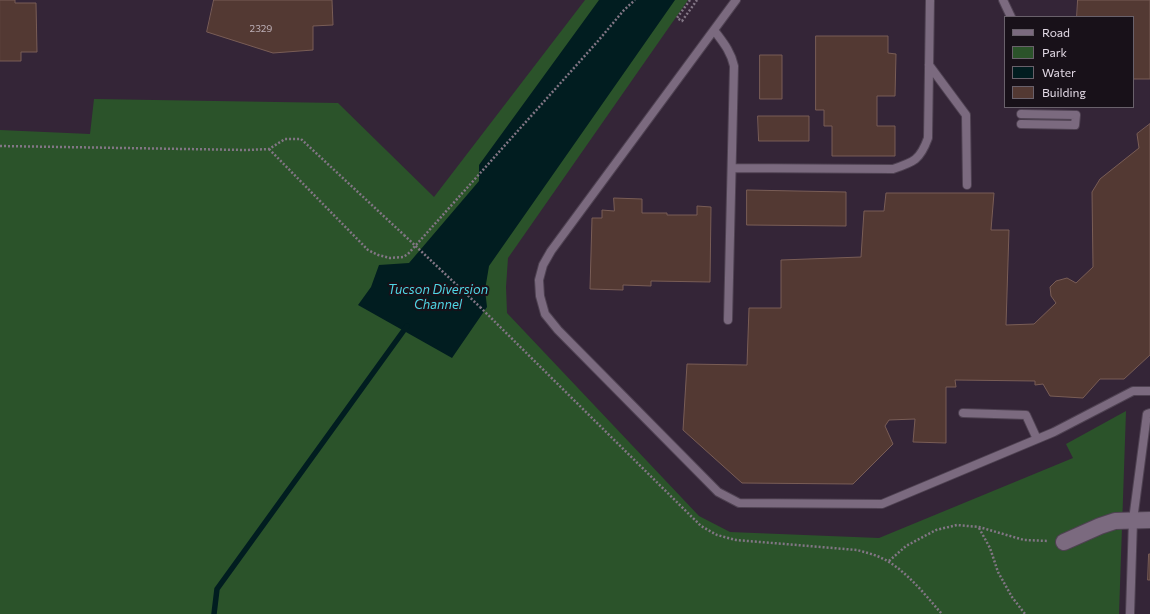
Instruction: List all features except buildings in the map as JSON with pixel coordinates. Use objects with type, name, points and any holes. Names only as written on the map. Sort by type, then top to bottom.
[{"type":"street","points":[[1064,542],[1100,526],[1116,522],[1150,520]]},
{"type":"lane","points":[[736,0],[565,232],[543,265],[539,280],[540,296],[546,314],[558,330],[718,492],[739,503],[882,504],[1054,432],[1133,391],[1150,391]]},
{"type":"lane","points":[[732,168],[892,169],[908,164],[918,158],[924,150],[928,138],[930,0]]},
{"type":"lane","points":[[1003,0],[1011,16]]},
{"type":"lane","points":[[714,30],[728,48],[734,66],[728,320]]},
{"type":"lane","points":[[929,65],[966,115],[967,185]]},
{"type":"lane","points":[[1021,124],[1076,124],[1076,115],[1022,114]]},
{"type":"lane","points":[[963,413],[1026,415],[1037,439]]},
{"type":"lane","points":[[1130,614],[1133,520],[1147,414],[1150,413]]},
{"type":"path","points":[[269,149],[368,250],[378,255],[390,258],[403,257],[408,254],[430,230],[594,46],[624,10],[635,0]]},
{"type":"path","points":[[690,0],[677,18],[682,21],[697,0]]},
{"type":"path","points":[[0,146],[247,150],[269,149],[285,139],[301,139],[480,306]]},
{"type":"path","points":[[889,562],[906,546],[936,530],[957,525],[979,527],[1024,540],[1064,542]]},
{"type":"path","points":[[979,527],[990,548],[998,572],[1012,597],[1025,614]]},
{"type":"green space","points":[[585,0],[688,0],[508,258],[506,287],[507,313],[699,516],[730,532],[879,538],[1073,458],[1066,444],[1126,411],[1119,614],[0,614],[0,130],[90,134],[94,99],[338,103],[434,197]]},
{"type":"water","name":"Tucson Diversion Channel","points":[[599,0],[675,0],[489,266],[485,290],[487,307],[452,358],[358,305],[371,287],[379,265],[409,263],[479,181],[479,165]]},
{"type":"waterway","name":"Tucson Diversion Channel","points":[[214,614],[217,589],[407,326]]}]
